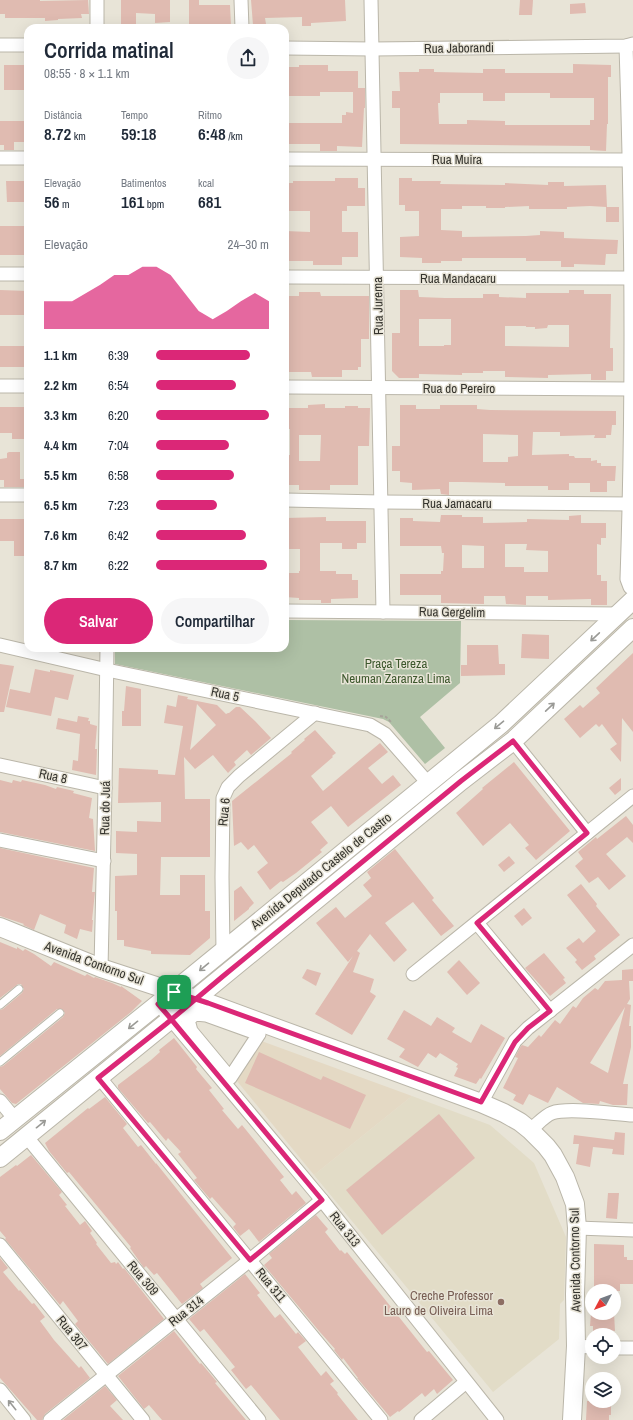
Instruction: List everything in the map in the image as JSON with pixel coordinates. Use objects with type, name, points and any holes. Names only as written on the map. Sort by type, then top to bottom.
[{"type":"main road","name":"Avenida Deputado Castelo de Castro","points":[[0,1131],[174,992],[501,724],[633,600]]},
{"type":"main road","name":"Avenida Deputado Castelo de Castro","points":[[0,1158],[461,781],[513,741],[633,628]]},
{"type":"main road","name":"Avenida Contorno Sul","points":[[0,927],[101,968],[196,999],[481,1102],[504,1113],[530,1130],[553,1155],[565,1176],[575,1204],[577,1228],[575,1294],[584,1347],[572,1420]]},
{"type":"street","points":[[97,0],[97,24]]},
{"type":"street","points":[[241,0],[242,24]]},
{"type":"street","name":"Rua Jurema","points":[[372,0],[383,612]]},
{"type":"street","points":[[0,45],[24,45]]},
{"type":"street","points":[[629,45],[632,388],[628,580],[633,589]]},
{"type":"street","name":"Rua Jaborandi","points":[[289,48],[373,49],[629,45]]},
{"type":"street","points":[[0,158],[24,158]]},
{"type":"street","name":"Rua Muira","points":[[289,158],[630,160]]},
{"type":"street","points":[[0,274],[24,274]]},
{"type":"street","name":"Rua Mandacaru","points":[[289,277],[630,278]]},
{"type":"street","points":[[0,386],[24,386]]},
{"type":"street","name":"Rua do Pereiro","points":[[289,388],[632,388]]},
{"type":"street","points":[[0,495],[24,495]]},
{"type":"street","name":"Rua Jamacaru","points":[[289,500],[630,504]]},
{"type":"street","name":"Rua Gergelim","points":[[289,611],[619,614]]},
{"type":"street","name":"Rua 5","points":[[0,645],[24,651]]},
{"type":"street","name":"Rua 5","points":[[30,652],[107,670],[370,725],[385,734],[428,783]]},
{"type":"street","name":"Rua do Juá","points":[[101,968],[106,788],[107,652]]},
{"type":"street","name":"Rua 6","points":[[223,951],[223,798],[228,787],[239,776],[315,713]]},
{"type":"street","points":[[513,741],[587,833]]},
{"type":"street","name":"Rua 8","points":[[0,765],[106,788]]},
{"type":"street","points":[[413,974],[633,796]]},
{"type":"street","points":[[0,840],[104,861]]},
{"type":"street","points":[[477,923],[550,1011]]},
{"type":"street","points":[[481,1102],[515,1042],[528,1028],[633,945]]},
{"type":"street","name":"Rua 313","points":[[158,1004],[322,1200],[497,1420]]},
{"type":"street","points":[[195,1014],[206,1015],[259,1034],[256,1039],[230,1078],[191,1031],[188,1020],[195,1014]]},
{"type":"street","name":"Rua 311","points":[[98,1078],[381,1420]]},
{"type":"street","points":[[0,1101],[14,1119]]},
{"type":"street","points":[[530,1130],[548,1115],[555,1112],[570,1111],[633,1115]]},
{"type":"street","name":"Rua 309","points":[[26,1136],[259,1420]]},
{"type":"street","name":"Rua 314","points":[[50,1420],[250,1260],[322,1200]]},
{"type":"street","points":[[577,1228],[633,1230]]},
{"type":"street","name":"Rua 307","points":[[0,1245],[143,1420]]},
{"type":"street","points":[[621,1348],[633,1348]]},
{"type":"street","points":[[421,1420],[466,1382]]},
{"type":"street","points":[[0,1390],[24,1420]]},
{"type":"lane","points":[[0,1005],[19,989]]},
{"type":"lane","points":[[0,1062],[60,1013]]},
{"type":"path","points":[[378,716],[386,717],[391,723]]},
{"type":"shaded area","points":[[256,1039],[412,1096],[314,1175],[232,1075]]},
{"type":"shaded area","points":[[412,1096],[490,1125],[534,1163],[566,1237],[564,1300],[560,1304],[559,1339],[493,1392],[314,1175]]},
{"type":"green space","name":"Praça Tereza Neuman Zaranza Lima","points":[[289,620],[461,621],[460,683],[420,717],[445,748],[425,764],[389,722],[383,719],[115,664],[115,652],[289,652]]},
{"type":"building","points":[[0,0],[88,0],[89,14],[81,14],[82,18],[45,21],[45,18],[5,18],[5,14],[0,14]]},
{"type":"building","points":[[121,0],[170,0],[170,22],[155,23],[155,14],[136,13],[136,24],[121,24]]},
{"type":"building","points":[[189,0],[199,0],[199,5],[230,5],[231,24],[189,24]]},
{"type":"building","points":[[251,0],[345,0],[346,21],[311,23],[311,26],[302,26],[302,17],[265,18],[266,24],[253,24]]},
{"type":"building","points":[[520,0],[533,0],[532,15],[519,15]]},
{"type":"building","points":[[585,3],[586,13],[570,14],[570,4]]},
{"type":"building","points":[[573,64],[611,65],[611,77],[608,77],[608,124],[606,151],[590,150],[590,146],[400,144],[400,108],[392,108],[392,91],[400,91],[399,72],[419,72],[419,69],[434,69],[434,72],[483,73],[483,69],[505,69],[505,73],[573,73]],"holes":[[[440,93],[483,93],[483,101],[505,101],[505,93],[550,93],[550,98],[594,98],[594,120],[590,120],[590,125],[505,125],[505,121],[467,120],[467,124],[439,124],[438,103],[440,103]]]},
{"type":"building","points":[[4,65],[24,65],[24,90],[4,90]]},
{"type":"building","points":[[299,65],[328,65],[328,71],[358,71],[358,88],[365,88],[362,147],[337,146],[337,151],[320,151],[320,144],[289,144],[289,123],[342,123],[342,115],[346,115],[346,112],[353,113],[353,92],[320,92],[320,96],[289,96],[289,67],[299,67]]},
{"type":"building","points":[[0,121],[24,121],[24,142],[14,142],[14,150],[4,150],[4,145],[0,145]]},
{"type":"building","points":[[335,178],[358,178],[358,188],[365,188],[365,206],[347,206],[347,211],[342,211],[342,232],[358,232],[358,257],[342,257],[342,265],[313,265],[313,261],[289,261],[289,231],[310,232],[310,211],[289,211],[289,183],[293,183],[293,181],[335,181]]},
{"type":"building","points":[[399,178],[412,178],[412,181],[441,181],[440,184],[505,185],[505,183],[548,185],[548,182],[564,182],[564,186],[606,185],[607,207],[619,207],[619,222],[606,222],[606,207],[590,206],[567,207],[567,209],[529,209],[529,206],[486,208],[486,206],[462,206],[462,209],[441,209],[441,230],[462,231],[462,237],[540,235],[540,231],[564,232],[564,238],[618,240],[617,254],[606,254],[605,265],[574,264],[574,267],[561,267],[561,261],[526,261],[526,258],[462,258],[462,261],[422,263],[422,258],[400,257],[400,237],[419,236],[419,211],[405,211],[405,205],[399,205]]},
{"type":"building","points":[[6,181],[24,181],[24,202],[7,202]]},
{"type":"building","points":[[0,226],[24,226],[24,255],[0,255]]},
{"type":"building","points":[[0,290],[24,291],[24,315],[0,315]]},
{"type":"building","points":[[400,290],[418,290],[419,297],[445,298],[483,298],[483,294],[499,294],[499,297],[526,298],[526,293],[569,293],[569,290],[584,290],[584,294],[611,294],[610,348],[613,348],[613,371],[606,371],[606,380],[591,380],[591,374],[548,375],[548,378],[505,377],[505,371],[483,371],[483,373],[462,373],[462,375],[419,374],[419,378],[399,378],[392,371],[392,333],[400,333]],"holes":[[[419,319],[451,319],[451,345],[419,346]],[[548,325],[569,325],[569,347],[505,346],[505,326],[526,326],[535,327],[535,329],[547,328]]]},
{"type":"building","points":[[299,292],[320,292],[321,296],[369,296],[369,339],[361,339],[361,367],[358,367],[358,370],[342,370],[342,377],[312,377],[311,372],[289,372],[289,296],[299,296]]},
{"type":"building","points":[[0,346],[24,346],[24,367],[0,367]]},
{"type":"building","points":[[325,404],[325,408],[345,408],[345,406],[358,406],[358,408],[370,408],[369,446],[358,446],[358,485],[330,485],[330,490],[299,490],[299,485],[289,485],[289,408],[308,408],[308,405]],"holes":[[[299,435],[321,435],[320,461],[299,461]]]},
{"type":"building","points":[[400,405],[416,405],[416,409],[440,409],[440,405],[477,405],[477,409],[490,410],[616,411],[616,425],[612,425],[611,435],[606,435],[606,438],[594,438],[595,435],[560,436],[560,432],[533,432],[532,455],[569,454],[569,456],[574,456],[575,458],[591,458],[591,461],[597,460],[597,463],[601,463],[601,466],[616,466],[615,481],[607,481],[607,492],[590,492],[590,483],[569,483],[569,490],[548,490],[548,486],[505,486],[505,483],[449,482],[449,495],[441,494],[440,489],[412,490],[412,483],[400,482],[400,471],[392,471],[392,446],[400,446]],"holes":[[[483,434],[518,435],[518,456],[508,457],[508,462],[483,462]]]},
{"type":"building","points":[[0,407],[24,407],[24,439],[12,439],[12,433],[0,433]]},
{"type":"building","points":[[20,452],[20,479],[24,479],[24,487],[4,487],[4,480],[0,480],[0,459],[7,458],[7,453]]},
{"type":"building","points":[[441,515],[483,517],[483,523],[527,522],[527,519],[569,520],[569,516],[581,515],[581,523],[606,523],[606,538],[601,538],[601,545],[597,544],[597,575],[601,575],[601,581],[607,581],[607,605],[591,605],[591,599],[548,600],[548,596],[526,596],[526,605],[506,604],[505,596],[484,596],[484,604],[441,603],[441,595],[400,595],[400,574],[441,574],[441,571],[443,571],[444,553],[442,553],[441,546],[400,546],[400,518],[413,518],[413,521],[440,522]],"holes":[[[505,544],[527,544],[526,550],[548,551],[548,572],[524,572],[524,567],[505,567]],[[462,545],[484,546],[484,568],[462,568]]]},
{"type":"building","points":[[326,517],[326,521],[366,521],[366,543],[357,543],[357,549],[342,549],[342,543],[320,543],[320,571],[336,571],[336,574],[352,574],[352,580],[358,580],[358,598],[331,599],[331,603],[321,603],[321,600],[299,600],[299,598],[289,597],[289,573],[299,573],[300,571],[300,549],[289,549],[289,518]]},
{"type":"building","points":[[0,519],[24,519],[24,556],[14,556],[14,541],[0,541]]},
{"type":"building","points":[[522,634],[549,635],[549,659],[521,658]]},
{"type":"building","points":[[467,645],[498,645],[499,664],[505,664],[505,675],[461,676],[461,665],[467,665]]},
{"type":"building","points":[[633,653],[633,732],[622,718],[621,762],[610,749],[617,744],[602,724],[599,727],[596,724],[580,738],[564,719],[580,705],[583,708],[600,693],[596,688]]},
{"type":"building","points":[[0,664],[14,666],[4,712],[0,712]]},
{"type":"building","points":[[35,669],[50,672],[50,670],[74,675],[68,700],[55,697],[51,716],[6,707],[10,689],[30,693]]},
{"type":"building","points":[[126,686],[141,689],[141,726],[122,726],[122,711],[124,711]]},
{"type":"building","points":[[178,695],[188,697],[187,699],[217,705],[226,714],[236,707],[240,707],[271,738],[251,755],[247,750],[234,762],[236,765],[228,773],[213,755],[195,769],[184,757],[185,799],[210,799],[210,857],[161,857],[160,895],[180,895],[180,875],[205,875],[205,911],[210,911],[210,938],[190,955],[151,954],[151,951],[124,946],[124,940],[117,940],[117,911],[115,911],[115,876],[137,875],[137,854],[116,853],[116,831],[137,832],[137,821],[161,822],[161,802],[118,803],[119,768],[158,770],[158,774],[175,775],[183,726],[164,723],[167,705],[176,707]],"holes":[[[197,704],[216,725],[190,750]]]},
{"type":"building","points":[[78,716],[89,718],[88,721],[90,721],[90,724],[97,726],[95,749],[97,749],[96,775],[72,770],[73,760],[78,761],[80,734],[56,729],[58,718],[77,722]]},
{"type":"building","points":[[315,730],[336,753],[311,776],[323,791],[380,743],[388,752],[368,768],[382,784],[393,775],[401,785],[348,827],[331,806],[311,822],[328,843],[320,850],[322,852],[296,873],[283,882],[281,881],[270,890],[257,872],[268,863],[254,845],[248,850],[241,842],[234,846],[232,801],[292,753],[291,752]]},
{"type":"building","points":[[514,762],[570,831],[536,860],[525,848],[529,845],[510,823],[483,846],[456,813],[483,789],[482,788]]},
{"type":"building","points":[[621,778],[621,790],[615,795],[609,788]]},
{"type":"building","points":[[0,780],[12,783],[13,780],[21,782],[22,780],[56,789],[57,787],[74,791],[73,793],[92,798],[89,818],[93,819],[95,851],[0,832]]},
{"type":"building","points":[[626,816],[633,825],[633,843],[627,837],[606,854],[626,876],[609,890],[598,877],[589,883],[575,866],[583,859],[578,852]]},
{"type":"building","points":[[0,848],[94,868],[92,892],[95,892],[92,932],[80,929],[77,939],[64,933],[66,925],[40,914],[34,930],[23,925],[24,924],[0,916]]},
{"type":"building","points":[[395,849],[434,898],[432,900],[454,926],[441,936],[413,902],[385,923],[407,950],[394,962],[370,934],[357,951],[360,953],[353,972],[374,979],[370,992],[376,996],[352,1035],[315,1014],[353,956],[348,962],[316,923],[336,907],[345,918],[372,896],[363,885],[371,878],[367,872]]},
{"type":"building","points":[[509,856],[515,863],[504,872],[498,865]]},
{"type":"building","points":[[581,884],[597,904],[596,906],[620,935],[594,956],[596,959],[582,970],[575,962],[577,960],[566,948],[579,938],[583,943],[596,931],[567,895]]},
{"type":"building","points":[[241,886],[254,903],[234,921],[234,891]]},
{"type":"building","points":[[524,908],[532,918],[522,926],[514,916]]},
{"type":"building","points":[[0,942],[17,949],[17,947],[23,951],[25,949],[51,966],[54,962],[85,976],[87,974],[94,978],[95,977],[121,986],[142,1001],[131,1012],[16,1104],[12,1103],[0,1089],[0,1067],[63,1017],[65,1013],[62,1009],[57,1009],[0,1056],[0,1010],[22,993],[24,989],[21,984],[18,984],[0,998]]},
{"type":"building","points":[[544,953],[565,978],[563,979],[566,983],[550,996],[525,968]]},
{"type":"building","points":[[459,960],[480,983],[467,995],[447,972]]},
{"type":"building","points":[[307,969],[321,973],[316,986],[302,978]]},
{"type":"building","points":[[633,969],[633,981],[629,981],[630,999],[627,1004],[631,1005],[629,1026],[631,1026],[631,1047],[623,1084],[628,1084],[627,1105],[613,1105],[600,1101],[599,1104],[583,1103],[557,1087],[548,1103],[529,1094],[523,1105],[513,1100],[516,1095],[503,1088],[518,1058],[515,1057],[521,1046],[528,1047],[539,1035],[541,1037],[555,1020],[560,1024],[573,1006],[576,1008],[583,998],[595,988],[598,990],[605,981],[622,980],[622,970]],"holes":[[[625,1007],[608,1073],[590,1063]]]},
{"type":"building","points":[[404,1010],[431,1026],[437,1017],[455,1028],[452,1032],[471,1043],[481,1024],[505,1038],[481,1079],[480,1078],[476,1084],[454,1076],[458,1068],[456,1067],[458,1064],[440,1053],[436,1058],[428,1053],[418,1067],[399,1057],[405,1049],[387,1039]]},
{"type":"building","points":[[174,1038],[197,1067],[196,1069],[212,1088],[209,1090],[224,1109],[222,1110],[238,1129],[242,1125],[284,1177],[280,1180],[292,1195],[296,1191],[306,1203],[259,1242],[249,1229],[240,1236],[233,1227],[236,1224],[212,1197],[210,1199],[194,1180],[197,1178],[178,1154],[181,1152],[168,1138],[166,1141],[150,1122],[148,1123],[118,1088],[118,1085],[151,1060],[160,1052],[159,1050]]},
{"type":"building","points":[[259,1052],[321,1080],[323,1076],[366,1095],[350,1129],[245,1083]]},
{"type":"building","points":[[105,1097],[127,1124],[123,1128],[138,1147],[141,1145],[232,1258],[200,1284],[203,1288],[182,1304],[157,1273],[154,1275],[146,1266],[144,1268],[130,1248],[131,1247],[69,1172],[67,1173],[49,1151],[45,1143],[88,1108],[89,1109]]},
{"type":"building","points":[[439,1114],[475,1158],[382,1235],[346,1190]]},
{"type":"building","points":[[615,1132],[625,1133],[624,1155],[612,1154],[613,1149],[593,1147],[590,1167],[576,1164],[579,1144],[573,1144],[574,1135],[614,1140]]},
{"type":"building","points":[[31,1155],[62,1192],[59,1195],[67,1205],[65,1206],[80,1225],[85,1221],[92,1231],[90,1233],[97,1243],[96,1244],[111,1263],[115,1262],[116,1264],[118,1262],[123,1269],[124,1268],[164,1319],[108,1364],[75,1324],[78,1321],[63,1301],[60,1305],[0,1231],[0,1177]]},
{"type":"building","points":[[608,1193],[619,1193],[617,1219],[606,1218]]},
{"type":"building","points":[[316,1215],[328,1229],[325,1232],[340,1251],[341,1250],[345,1254],[347,1252],[427,1352],[429,1351],[453,1380],[437,1394],[434,1389],[425,1397],[422,1393],[399,1412],[398,1411],[390,1417],[357,1378],[343,1358],[342,1360],[334,1350],[335,1349],[264,1265],[272,1258],[269,1254]]},
{"type":"building","points":[[594,1244],[624,1245],[624,1257],[627,1257],[627,1260],[633,1260],[633,1284],[594,1284]]},
{"type":"building","points":[[0,1258],[8,1268],[3,1272],[32,1304],[34,1303],[45,1317],[40,1321],[54,1340],[79,1368],[81,1366],[90,1378],[45,1414],[42,1420],[37,1420],[0,1378]]},
{"type":"building","points":[[245,1274],[260,1293],[257,1295],[275,1318],[280,1314],[296,1334],[298,1332],[306,1341],[298,1347],[321,1376],[326,1371],[334,1381],[330,1384],[358,1420],[280,1420],[251,1385],[246,1389],[231,1370],[235,1367],[204,1329],[200,1332],[189,1319]]},
{"type":"building","points":[[590,1320],[614,1320],[615,1328],[593,1328],[593,1326],[590,1326]]},
{"type":"building","points":[[174,1331],[200,1364],[201,1363],[217,1382],[215,1383],[246,1420],[162,1420],[149,1405],[144,1409],[118,1376]]},
{"type":"building","points":[[105,1386],[117,1400],[110,1406],[123,1420],[63,1420]]},
{"type":"building","points":[[587,1408],[611,1408],[609,1420],[586,1420]]},
{"type":"place","name":"Creche Professor Lauro de Oliveira Lima","points":[[501,1302]]},
{"type":"route","points":[[174,992],[158,1004],[171,1019],[322,1200],[250,1260],[98,1078],[166,1024],[171,1019],[196,999],[461,781],[513,741],[587,833],[477,923],[550,1011],[528,1028],[515,1042],[481,1102],[208,1003],[196,999],[174,992]]}]
